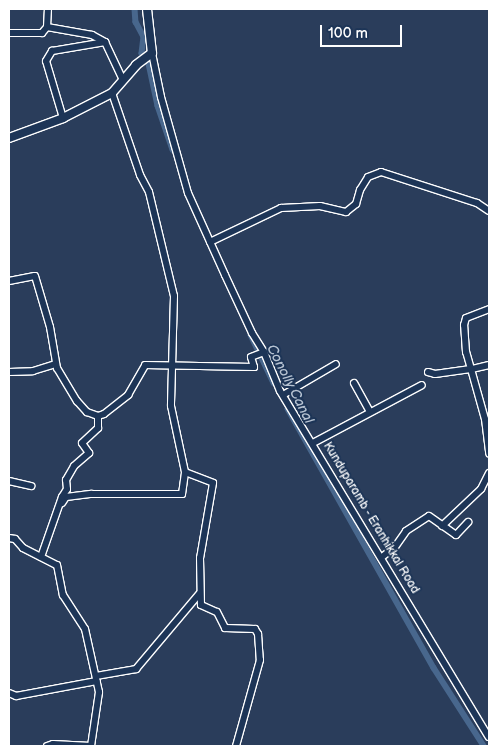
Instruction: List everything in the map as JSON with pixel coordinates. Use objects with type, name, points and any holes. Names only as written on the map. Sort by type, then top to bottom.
[{"type":"main road","points":[[9,138],[63,118],[112,93],[147,56],[147,9]]},
{"type":"street","points":[[9,33],[42,33],[47,27],[48,9]]},
{"type":"street","points":[[47,27],[92,35],[105,42],[123,80]]},
{"type":"street","points":[[63,118],[46,60],[52,51],[105,42]]},
{"type":"street","name":"Kunduparamb - Eranhikkal Road","points":[[147,56],[161,97],[186,185],[242,313],[283,395],[489,737]]},
{"type":"street","points":[[60,505],[66,497],[92,494],[182,494],[185,472],[171,406],[174,296],[149,192],[140,174],[112,93]]},
{"type":"street","points":[[210,242],[281,208],[320,206],[346,212],[356,204],[360,190],[368,177],[381,172],[470,200],[489,211]]},
{"type":"street","points":[[9,282],[35,276],[50,327],[56,364],[77,401],[87,412],[98,416],[104,414],[128,395],[145,365],[254,367],[252,357],[263,352]]},
{"type":"street","points":[[489,309],[466,318],[464,325],[466,352],[485,419],[489,454]]},
{"type":"street","points":[[9,372],[33,371],[56,364]]},
{"type":"street","points":[[283,395],[336,364]]},
{"type":"street","points":[[428,372],[435,374],[489,366]]},
{"type":"street","points":[[354,383],[370,412]]},
{"type":"street","points":[[313,443],[422,385]]},
{"type":"street","points":[[41,557],[67,489],[66,480],[74,466],[89,453],[82,443],[98,428],[98,416]]},
{"type":"street","points":[[185,472],[213,483],[200,558],[201,605],[217,612],[225,628],[255,629],[258,634],[260,660],[236,746]]},
{"type":"street","points":[[442,526],[481,489],[489,474]]},
{"type":"street","points":[[9,481],[31,486]]},
{"type":"street","points":[[382,557],[395,547],[406,531],[429,516],[456,534],[468,522]]},
{"type":"street","points":[[9,538],[15,539],[23,548],[57,565],[62,595],[85,629],[99,692],[91,746],[54,744],[47,746]]},
{"type":"street","points":[[9,693],[16,696],[136,670],[200,593]]},
{"type":"waterway","name":"Conolly Canal","points":[[135,9],[136,22],[144,37],[142,53],[148,59],[158,106],[173,150]]},
{"type":"waterway","name":"Conolly Canal","points":[[251,335],[274,383]]},
{"type":"waterway","name":"Conolly Canal","points":[[288,409],[434,668],[484,746]]}]
